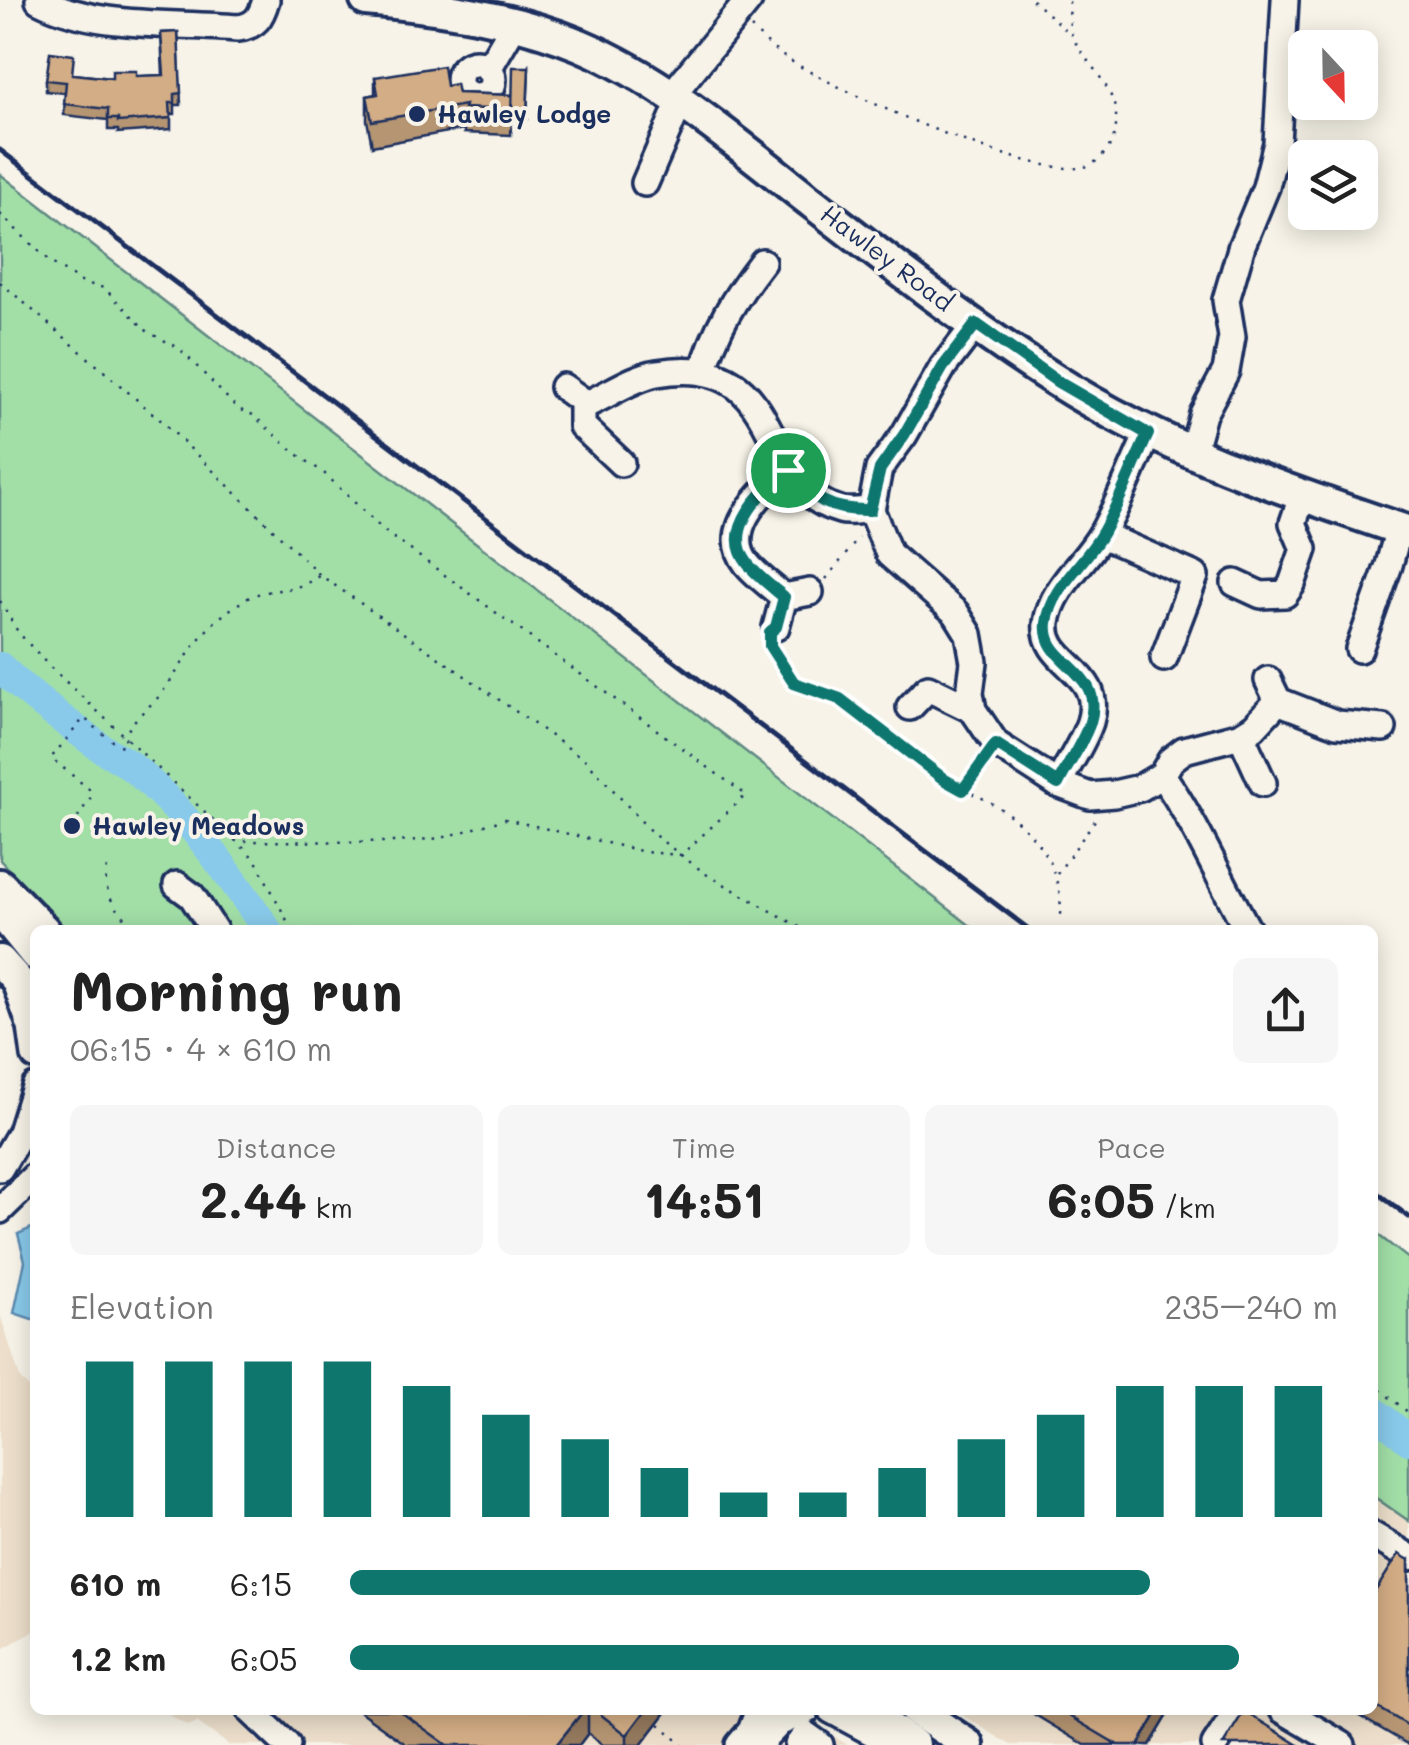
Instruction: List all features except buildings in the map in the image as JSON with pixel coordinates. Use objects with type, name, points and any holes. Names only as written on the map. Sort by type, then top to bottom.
[{"type":"main road","name":"Hawley Road","points":[[366,0],[514,23],[583,47],[675,99],[1058,382],[1148,434],[1192,454],[1404,530]]},
{"type":"main road","points":[[0,885],[39,925]]},
{"type":"main road","points":[[0,911],[30,948]]},
{"type":"main road","points":[[6,968],[30,994]]},
{"type":"main road","points":[[871,1715],[914,1745]]},
{"type":"main road","points":[[923,1715],[968,1745]]},
{"type":"street","points":[[40,0],[63,11],[126,22],[238,28],[250,27],[258,21],[266,0]]},
{"type":"street","points":[[1192,454],[1203,414],[1226,371],[1232,337],[1226,300],[1277,143],[1285,0]]},
{"type":"street","points":[[645,183],[675,99],[743,8]]},
{"type":"street","points":[[488,69],[514,23]]},
{"type":"street","points":[[703,372],[712,339],[732,301],[762,262]]},
{"type":"street","points":[[976,324],[943,367],[880,469],[872,516],[888,554],[956,612],[969,634],[974,662],[970,692],[973,710],[996,744],[1058,784],[1090,796],[1140,788],[1162,775],[1170,760],[1184,750],[1241,735],[1254,727],[1273,690],[1337,724],[1384,728]]},
{"type":"street","points":[[621,463],[582,426],[582,408],[656,373],[703,372],[736,384],[760,408],[788,470],[809,493],[840,511],[872,516]]},
{"type":"street","points":[[563,387],[586,404]]},
{"type":"street","points":[[1058,784],[1090,722],[1092,699],[1087,681],[1054,650],[1046,626],[1056,594],[1102,534],[1148,434]]},
{"type":"street","points":[[784,597],[746,563],[738,544],[743,522],[759,494],[788,470]]},
{"type":"street","points":[[1235,583],[1261,596],[1285,594],[1304,549],[1293,523],[1303,494]]},
{"type":"street","points":[[1359,648],[1404,530]]},
{"type":"street","points":[[1102,534],[1195,576],[1164,658]]},
{"type":"street","points":[[784,597],[810,592]]},
{"type":"street","points":[[776,627],[784,597]]},
{"type":"street","points":[[910,707],[928,688],[973,710]]},
{"type":"street","points":[[1241,735],[1263,784]]},
{"type":"street","points":[[1162,775],[1181,802],[1245,925]]},
{"type":"street","points":[[177,886],[192,896],[211,925]]},
{"type":"street","points":[[6,968],[30,1025]]},
{"type":"street","points":[[3,1164],[30,1106]]},
{"type":"street","points":[[3,1164],[30,1142]]},
{"type":"street","points":[[0,1210],[30,1181]]},
{"type":"street","points":[[1378,1539],[1409,1557]]},
{"type":"street","points":[[255,1715],[288,1745]]},
{"type":"street","points":[[739,1745],[751,1731],[756,1715]]},
{"type":"street","points":[[758,1745],[779,1724],[797,1715]]},
{"type":"street","points":[[839,1715],[896,1745]]},
{"type":"street","points":[[1215,1745],[1235,1715]]},
{"type":"street","points":[[1291,1715],[1342,1745]]},
{"type":"street","points":[[798,1745],[806,1735],[820,1745]]},
{"type":"path","points":[[743,8],[784,58],[872,102],[974,144],[1038,164],[1081,168],[1098,160],[1108,149],[1116,126],[1112,96],[1071,35],[1032,0]]},
{"type":"path","points":[[1069,0],[1071,35]]},
{"type":"path","points":[[0,214],[50,262],[81,282],[104,288],[148,332],[180,348],[238,409],[253,415],[292,451],[325,474],[382,530],[746,795],[681,855],[646,852],[505,819],[442,838],[395,842],[236,841]]},
{"type":"path","points":[[0,224],[5,218]]},
{"type":"path","points":[[0,282],[164,423],[320,576],[587,761],[653,834],[706,874],[796,925]]},
{"type":"path","points":[[810,592],[827,578],[872,516]]},
{"type":"path","points":[[72,826],[91,797],[89,789],[51,758],[84,718],[118,746],[122,745],[135,720],[158,698],[214,622],[262,592],[294,589],[320,576]]},
{"type":"path","points":[[0,601],[18,632],[47,664],[255,858],[289,925]]},
{"type":"path","points":[[776,627],[770,632],[770,646],[794,683],[840,699],[945,780],[1007,814],[1033,836],[1057,874],[1060,916]]},
{"type":"path","points":[[963,790],[996,744]]},
{"type":"path","points":[[1057,874],[1114,794]]},
{"type":"path","points":[[107,868],[108,895],[133,925]]},
{"type":"path","points":[[1378,1389],[1409,1412]]},
{"type":"path","points":[[658,1724],[683,1745]]},
{"type":"shaded area","points":[[0,1314],[20,1378],[30,1389],[30,1634],[0,1650]]},
{"type":"shaded area","points":[[1378,1499],[1409,1521],[1409,1745],[1011,1745],[962,1715],[1378,1715]]},
{"type":"shaded area","points":[[169,1715],[767,1715],[794,1736],[806,1727],[822,1728],[847,1745],[229,1745],[197,1722],[188,1726]]},
{"type":"green space","name":"Hawley Meadows","points":[[0,174],[970,925],[58,925],[0,860]]},
{"type":"green space","points":[[1378,1235],[1409,1259],[1409,1521],[1378,1499]]},
{"type":"water","points":[[30,1229],[30,1318],[14,1313],[25,1261],[18,1234]]},
{"type":"waterway","points":[[0,667],[59,717],[129,765],[168,800],[221,864],[264,925]]},
{"type":"waterway","points":[[1378,1415],[1409,1440]]},
{"type":"railway","points":[[0,150],[1023,925]]},
{"type":"railway","points":[[1378,1194],[1409,1217]]},
{"type":"place","name":"Hawley Lodge","points":[[417,114]]},
{"type":"place","name":"Hawley Meadows","points":[[72,826]]},
{"type":"route","points":[[976,324],[1058,382],[1148,434],[1102,534],[1056,594],[1046,626],[1054,650],[1087,681],[1092,699],[1090,722],[1058,784],[996,744],[963,790],[840,699],[794,683],[781,668],[770,646],[770,632],[776,627],[784,597],[746,563],[738,544],[743,522],[759,494],[788,470],[809,493],[840,511],[870,510],[880,469],[943,367],[976,324]]}]
